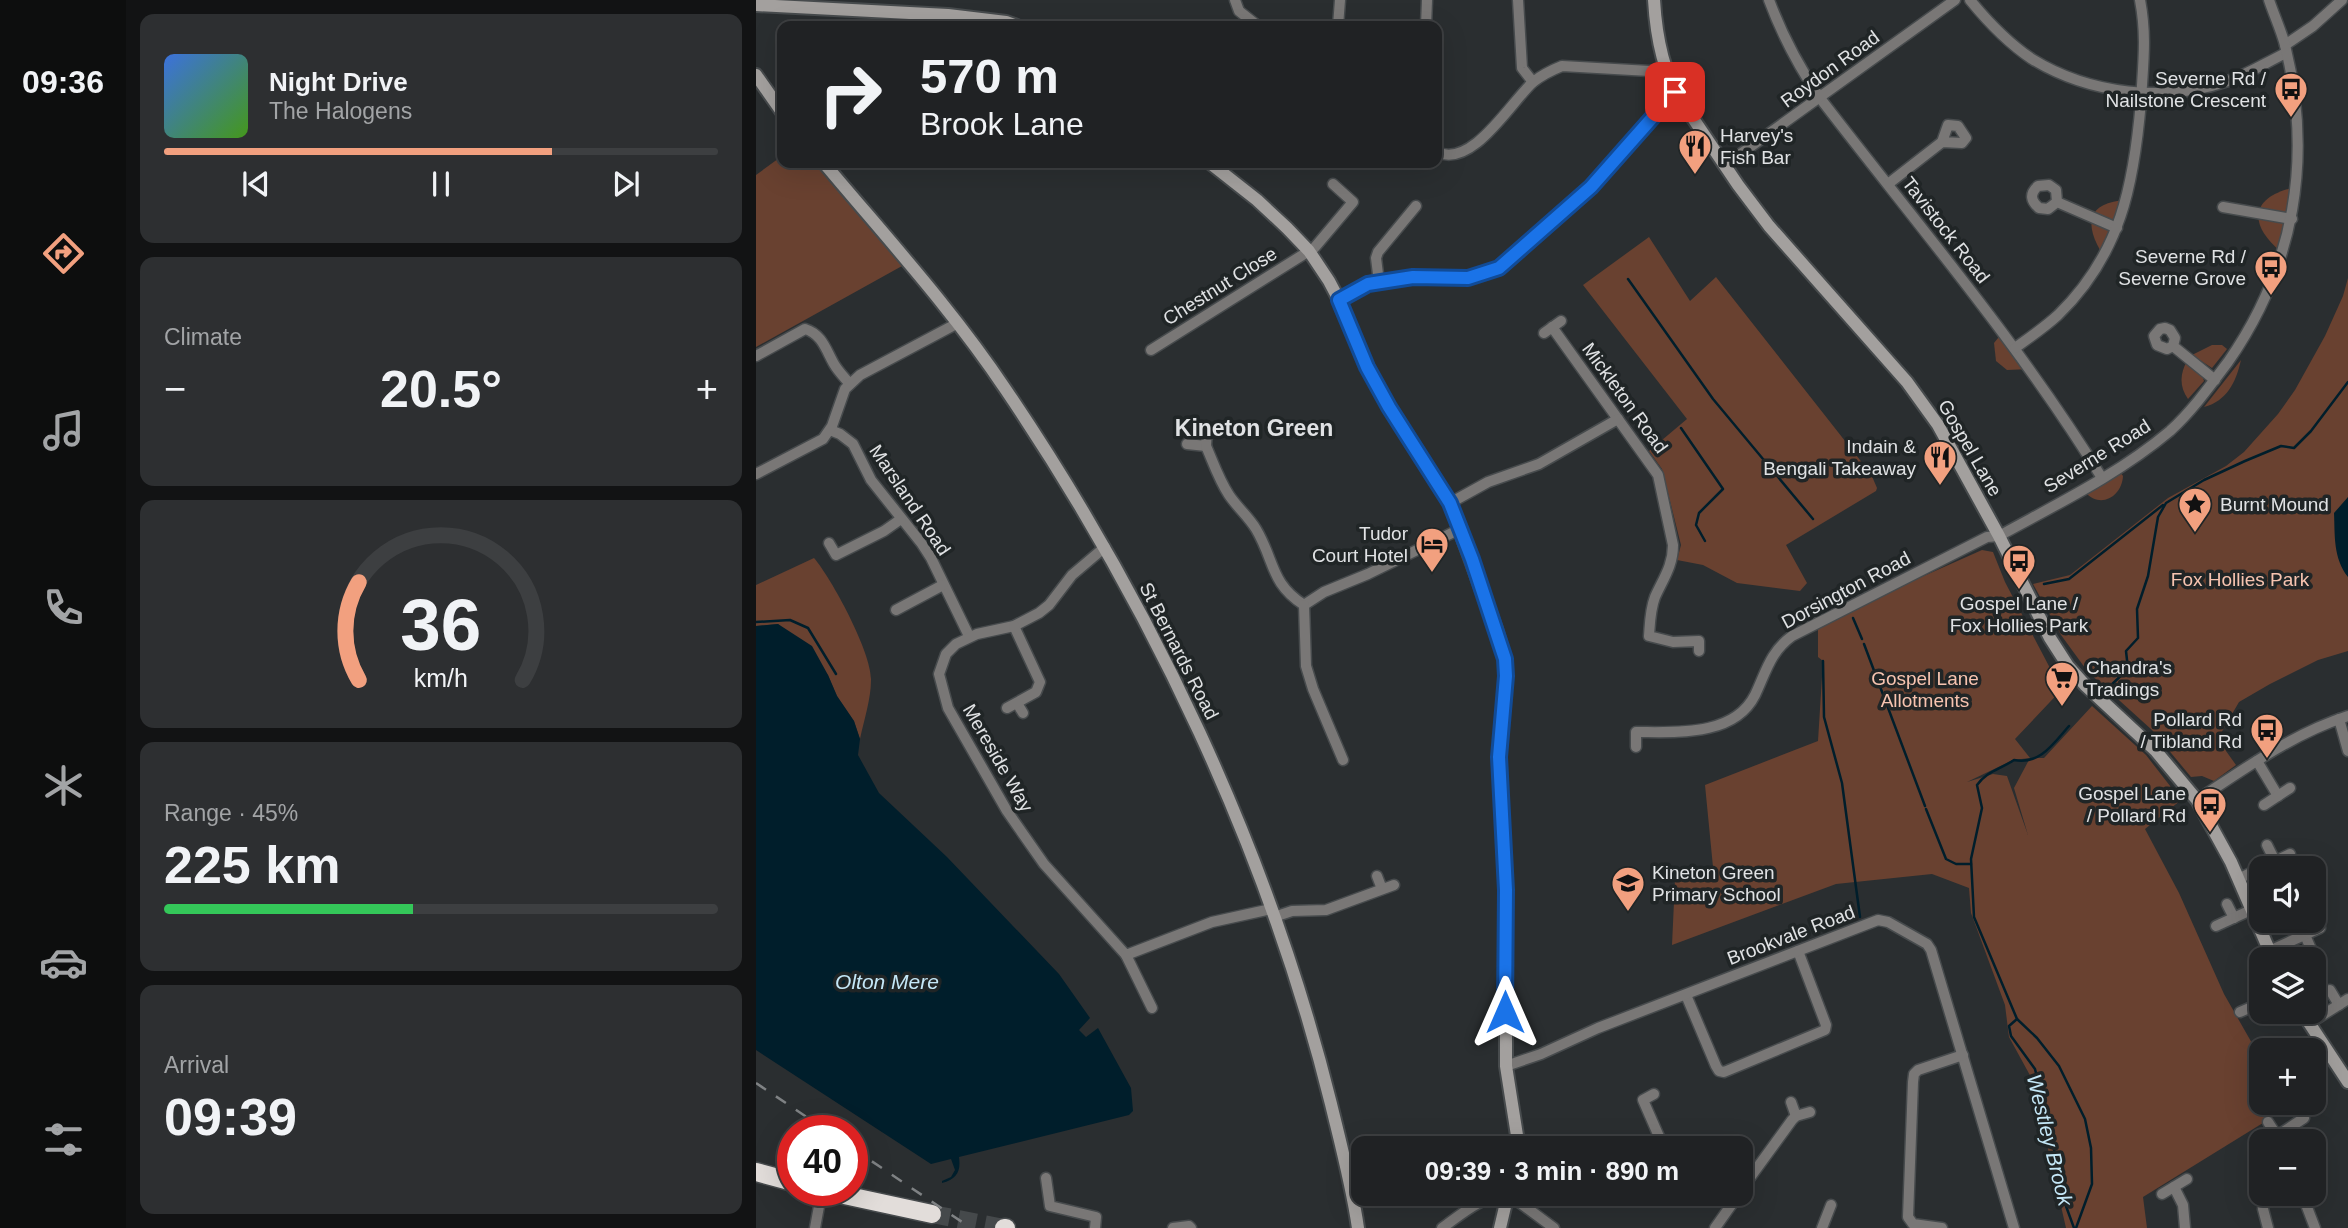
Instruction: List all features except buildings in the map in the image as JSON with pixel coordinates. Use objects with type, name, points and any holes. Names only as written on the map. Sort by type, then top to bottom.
[{"type":"highway","points":[[756,1172],[777,1178]]},
{"type":"highway","points":[[868,1200],[932,1214]]},
{"type":"street","points":[[1235,0],[1239,11],[1252,21]]},
{"type":"street","points":[[1338,21],[1340,0]]},
{"type":"street","points":[[1426,21],[1427,0]]},
{"type":"street","points":[[1517,0],[1522,68],[1533,82]]},
{"type":"street","name":"Gospel Lane","points":[[1654,0],[1660,52],[1675,92],[1769,226],[1906,382],[1952,447],[2029,599],[2068,666],[2155,750],[2197,800],[2249,905]]},
{"type":"street","name":"Tavistock Road","points":[[1769,0],[1777,24],[1799,68],[2015,348],[2077,436],[2102,478]]},
{"type":"street","name":"Roydon Road","points":[[1725,165],[1955,0]]},
{"type":"street","points":[[1970,0],[2008,41],[2065,76],[2100,87],[2141,92],[2178,92],[2231,80],[2285,49],[2342,0]]},
{"type":"street","points":[[2015,348],[2057,316],[2072,300],[2103,255],[2127,202],[2133,172],[2145,31],[2140,0]]},
{"type":"street","name":"Severne Road","points":[[1999,536],[2102,478],[2172,429],[2193,408],[2236,351],[2268,294],[2292,219],[2298,146],[2295,95],[2285,49],[2269,0]]},
{"type":"street","points":[[756,5],[948,15],[998,21]]},
{"type":"street","points":[[1442,154],[1457,155],[1469,148],[1509,110],[1533,82],[1551,70],[1562,66],[1667,72]]},
{"type":"street","points":[[756,75],[777,105]]},
{"type":"street","points":[[1339,300],[1368,284],[1439,276],[1468,278],[1507,263],[1608,170],[1675,92]]},
{"type":"street","points":[[1888,184],[1942,142]]},
{"type":"street","name":"St Bernards Road","points":[[828,168],[958,323],[1012,398],[1105,547],[1187,706],[1225,792],[1290,962],[1323,1071],[1358,1228]]},
{"type":"street","points":[[1216,168],[1257,200],[1309,252],[1339,300],[1367,367],[1450,503],[1496,629],[1505,659],[1506,676],[1499,757],[1506,890],[1506,1066],[1517,1136]]},
{"type":"street","name":"Chestnut Close","points":[[1151,350],[1309,252],[1353,202],[1333,184]]},
{"type":"street","points":[[2057,202],[2117,228]]},
{"type":"street","points":[[1379,282],[1376,264],[1378,252],[1416,206]]},
{"type":"street","points":[[2222,207],[2292,219]]},
{"type":"street","name":"Mickleton Road","points":[[1562,321],[1548,330],[1658,475],[1673,545],[1671,565],[1651,608],[1649,636],[1673,642],[1699,641],[1699,651]]},
{"type":"street","points":[[756,474],[814,445],[830,430],[849,383],[958,323]]},
{"type":"street","points":[[756,356],[805,329],[814,332],[849,383]]},
{"type":"street","points":[[2173,346],[2215,380]]},
{"type":"street","points":[[1450,503],[1489,482],[1539,464],[1618,419]]},
{"type":"street","name":"Marsland Road","points":[[830,430],[853,444],[871,480],[931,558],[970,636]]},
{"type":"street","points":[[1207,430],[1206,446],[1225,489],[1261,538],[1277,579],[1292,597],[1304,605]]},
{"type":"street","points":[[1187,444],[1206,446]]},
{"type":"street","points":[[829,543],[835,555],[884,531],[901,519]]},
{"type":"street","points":[[1304,605],[1324,592],[1460,529]]},
{"type":"street","name":"Dorsington Road","points":[[1636,747],[1636,732],[1689,731],[1720,725],[1754,698],[1772,656],[1792,636],[1987,537],[1999,536]]},
{"type":"street","name":"Mereside Way","points":[[1105,547],[1072,575],[1049,605],[1039,613],[1014,626],[970,636],[956,644],[941,663],[939,674],[948,708],[1007,811],[1044,864],[1126,955],[1152,1008]]},
{"type":"street","points":[[896,610],[943,585]]},
{"type":"street","points":[[1304,605],[1306,666],[1343,760]]},
{"type":"street","points":[[1014,626],[1040,682],[1037,692],[1012,706],[1023,713]]},
{"type":"street","points":[[2197,800],[2292,739],[2343,718],[2348,751]]},
{"type":"street","points":[[2257,761],[2278,796]]},
{"type":"street","points":[[2264,805],[2290,788]]},
{"type":"street","points":[[2267,845],[2272,856]]},
{"type":"street","points":[[2286,856],[2290,854]]},
{"type":"street","points":[[2238,879],[2249,874]]},
{"type":"street","points":[[1377,876],[1382,889]]},
{"type":"street","points":[[1126,955],[1212,922],[1273,913],[1326,910],[1394,885]]},
{"type":"street","points":[[2227,904],[2234,918]]},
{"type":"street","points":[[2216,926],[2249,911]]},
{"type":"street","name":"Brookvale Road","points":[[1506,1066],[1878,920],[1888,922],[1927,944],[1934,958],[2014,1228]]},
{"type":"street","name":"Gospel Lane","points":[[2285,947],[2309,933]]},
{"type":"street","points":[[2305,935],[2310,947]]},
{"type":"street","points":[[1686,995],[1716,1066],[1724,1072],[1825,1030],[1826,1025],[1798,951]]},
{"type":"street","points":[[2326,1013],[2344,1002],[2330,990]]},
{"type":"street","points":[[2240,1012],[2249,1008]]},
{"type":"street","points":[[2311,1024],[2348,1082]]},
{"type":"street","points":[[1942,1228],[1913,1224],[1908,1217],[1913,1082],[1914,1074],[1918,1070],[1963,1055]]},
{"type":"street","points":[[1654,1094],[1643,1100],[1659,1136]]},
{"type":"street","points":[[1791,1102],[1796,1116]]},
{"type":"street","points":[[1753,1174],[1796,1116],[1810,1112]]},
{"type":"street","points":[[2290,1129],[2304,1118]]},
{"type":"street","points":[[2268,1122],[2272,1129]]},
{"type":"street","points":[[1046,1178],[1050,1206],[1096,1217],[1095,1228]]},
{"type":"street","points":[[2162,1194],[2187,1179]]},
{"type":"street","points":[[2174,1187],[2183,1205],[2185,1228]]},
{"type":"street","points":[[1822,1228],[1832,1205]]},
{"type":"street","points":[[815,1228],[818,1206]]},
{"type":"street","points":[[1443,1228],[1473,1206]]},
{"type":"street","points":[[1500,1228],[1505,1206]]},
{"type":"street","points":[[1524,1206],[1554,1228]]},
{"type":"street","points":[[1715,1228],[1729,1206]]},
{"type":"street","points":[[2307,1206],[2315,1228]]},
{"type":"street","points":[[2263,1209],[2268,1228]]},
{"type":"street","points":[[1173,1228],[1191,1228]]},
{"type":"green space","points":[[777,160],[777,168],[819,168],[902,266],[756,347],[756,175]]},
{"type":"green space","points":[[2292,188],[2280,251],[2263,232],[2259,214],[2268,198]]},
{"type":"green space","points":[[2127,200],[2103,255],[2093,234],[2092,217],[2103,205]]},
{"type":"green space","points":[[1649,237],[1690,301],[1716,277],[1871,474],[1877,488],[1786,545],[1807,583],[1800,591],[1737,583],[1703,565],[1677,560],[1681,545],[1662,469],[1649,451],[1687,419],[1583,285]]},
{"type":"green space","name":"Fox Hollies Park","points":[[2348,278],[2348,651],[2318,660],[2239,702],[2220,735],[2226,751],[2236,765],[2214,781],[2202,776],[2191,777],[2152,730],[2088,672],[2061,635],[2033,584],[2070,575],[2168,498],[2226,466],[2244,452],[2278,414],[2295,390],[2325,336]]},
{"type":"green space","points":[[2003,332],[2030,369],[2007,370],[1996,361],[1994,343]]},
{"type":"green space","points":[[2212,345],[2222,345],[2227,349],[2212,368],[2192,355]]},
{"type":"green space","points":[[2241,360],[2229,390],[2219,400],[2204,407]]},
{"type":"green space","points":[[2187,361],[2202,375],[2204,381],[2188,399],[2182,380]]},
{"type":"green space","points":[[2120,472],[2123,476],[2122,483],[2110,498],[2098,500],[2086,493]]},
{"type":"green space","name":"Gospel Lane Allotments","points":[[1982,550],[1993,552],[2005,582],[2051,670],[2066,685],[2015,739],[2030,758],[2044,758],[2092,706],[2146,755],[2181,800],[2145,829],[2179,893],[2224,994],[2249,1038],[2249,1115],[2276,1115],[2249,1129],[2249,1132],[2143,1197],[2147,1228],[2066,1228],[2032,1079],[2009,1037],[2005,1005],[1971,913],[1969,888],[1932,874],[1836,884],[1672,945],[1675,880],[1713,867],[1705,785],[1818,741],[1823,661],[1818,657],[1818,629]],"holes":[[[2030,758],[2014,788],[2028,835],[2007,776],[1993,774],[1967,782],[2013,760]]]},
{"type":"green space","points":[[814,558],[850,617],[870,668],[870,695],[860,739],[854,721],[837,696],[828,675],[778,624],[756,626],[756,585]]},
{"type":"water","points":[[2348,497],[2348,577],[2337,554],[2334,513]]},
{"type":"water","name":"Olton Mere","points":[[778,624],[812,646],[837,696],[854,721],[860,739],[858,755],[879,793],[947,857],[1059,974],[1090,1018],[1079,1030],[1086,1037],[1098,1028],[1131,1088],[1133,1111],[1129,1115],[959,1157],[957,1174],[942,1183],[951,1177],[955,1170],[951,1159],[931,1164],[868,1123],[868,1115],[856,1115],[756,1050],[756,626]]},
{"type":"waterway","points":[[1628,279],[1713,399],[1813,519]]},
{"type":"waterway","name":"Westley Brook","points":[[2107,689],[2128,669],[2126,651],[2138,638],[2137,609],[2148,576],[2158,517],[2166,503],[2204,480],[2245,461],[2281,446],[2294,448],[2311,431],[2348,382]]},
{"type":"waterway","points":[[1681,428],[1723,489],[1699,513],[1696,525],[1705,541]]},
{"type":"waterway","points":[[2044,584],[2069,579],[2163,505]]},
{"type":"waterway","points":[[1853,618],[1862,639]]},
{"type":"waterway","points":[[756,622],[790,620],[808,628],[836,674]]},
{"type":"waterway","points":[[1864,644],[1925,806]]},
{"type":"waterway","points":[[1823,661],[1824,717],[1842,783],[1860,917]]},
{"type":"waterway","name":"Westley Brook","points":[[2069,726],[2039,756],[2023,761],[2014,760],[1989,774],[1977,785],[1982,808],[1971,859],[1974,917],[2017,1019],[2037,1038],[2059,1066],[2085,1119],[2091,1148],[2092,1184],[2076,1228]]},
{"type":"waterway","points":[[1926,809],[1946,859],[1956,864],[1971,864]]},
{"type":"waterway","name":"Westley Brook","points":[[2017,1019],[2009,1026],[2011,1036],[2035,1069],[2058,1166],[2059,1187],[2074,1228]]},
{"type":"tunnel","points":[[932,1214],[1004,1228]]},
{"type":"railway","points":[[756,1083],[804,1115]]},
{"type":"railway","points":[[868,1159],[971,1228]]},
{"type":"place","name":"Severne Rd / Nailstone Crescent","points":[[2291,119]]},
{"type":"place","name":"Harvey's Fish Bar","points":[[1695,176]]},
{"type":"place","name":"Severne Rd / Severne Grove","points":[[2271,297]]},
{"type":"place","name":"Indain & Bengali Takeaway","points":[[1940,487]]},
{"type":"place","name":"Burnt Mound","points":[[2195,534]]},
{"type":"place","name":"Tudor Court Hotel","points":[[1432,574]]},
{"type":"place","name":"Gospel Lane / Fox Hollies Park","points":[[2019,591]]},
{"type":"place","name":"Chandra's Tradings","points":[[2062,708]]},
{"type":"place","name":"Pollard Rd / Tibland Rd","points":[[2267,760]]},
{"type":"place","name":"Gospel Lane / Pollard Rd","points":[[2210,834]]},
{"type":"place","name":"Kineton Green Primary School","points":[[1628,913]]},
{"type":"district","name":"Kineton Green","points":[[1254,428]]},
{"type":"route","points":[[1505,1012],[1506,890],[1499,757],[1505,659],[1472,559],[1450,503],[1367,367],[1339,300],[1368,284],[1413,277],[1468,278],[1499,268],[1591,187],[1675,92]]}]
